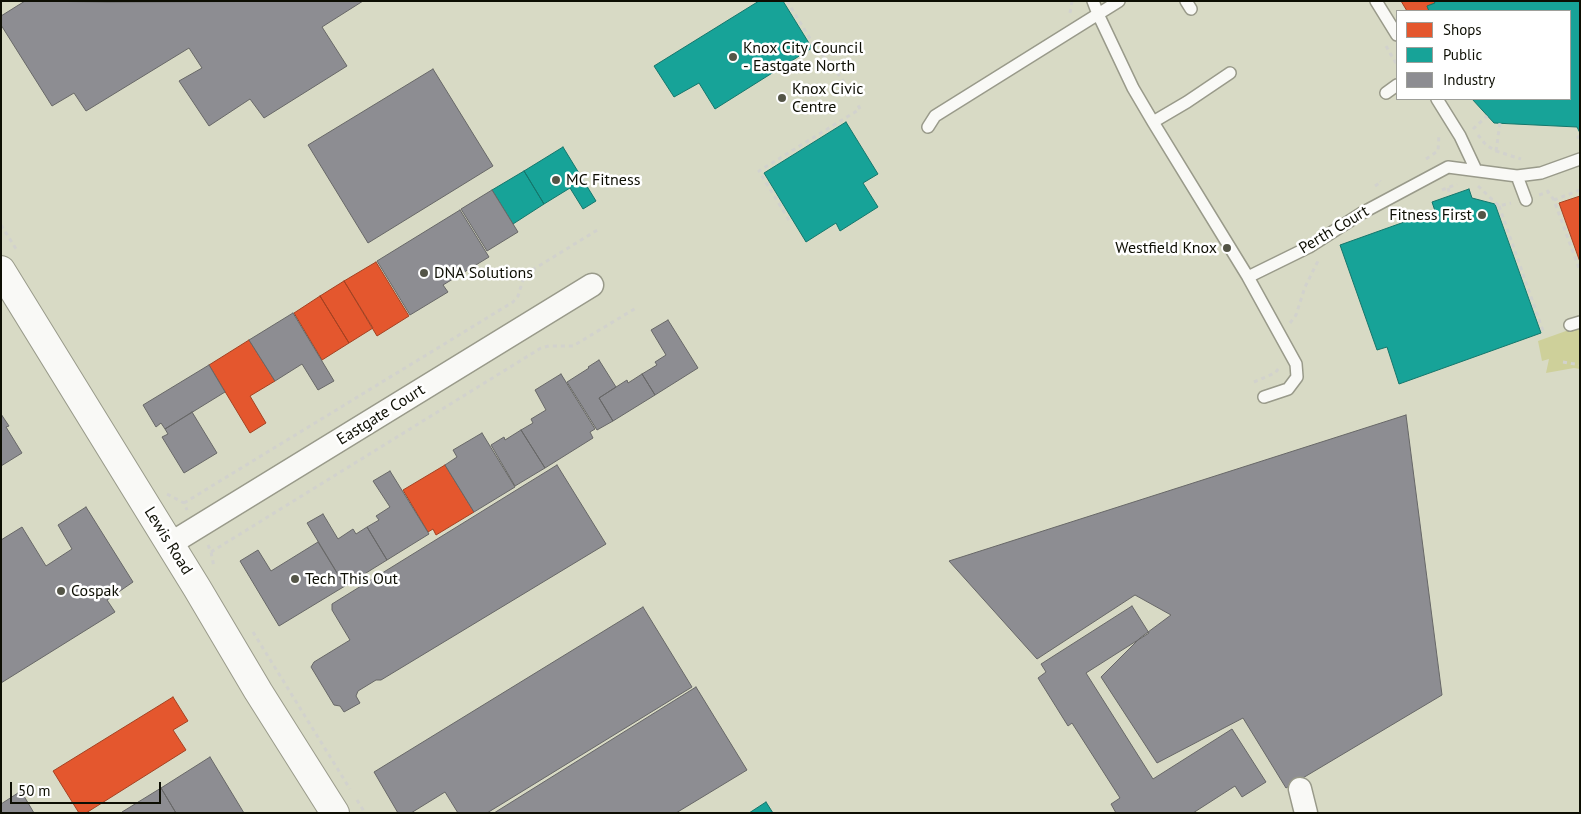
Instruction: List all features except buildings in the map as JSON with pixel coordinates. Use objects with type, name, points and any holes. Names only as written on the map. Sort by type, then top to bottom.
[{"type":"street","name":"Lewis Road","points":[[1,270],[258,691],[335,813]]},
{"type":"street","name":"Eastgate Court","points":[[170,544],[592,285]]},
{"type":"street","points":[[1300,789],[1306,813]]},
{"type":"lane","points":[[1093,1],[1133,88],[1248,277],[1296,364],[1297,376],[1288,389],[1264,397]]},
{"type":"lane","points":[[928,127],[935,116],[1119,1]]},
{"type":"lane","points":[[1376,1],[1396,33]]},
{"type":"lane","points":[[1153,122],[1230,73]]},
{"type":"lane","points":[[1386,93],[1396,86]]},
{"type":"lane","points":[[1438,100],[1460,136],[1476,170]]},
{"type":"lane","points":[[1448,168],[1517,176],[1541,173],[1580,159]]},
{"type":"lane","name":"Perth Court","points":[[1248,277],[1309,247],[1362,213],[1448,168]]},
{"type":"lane","points":[[1517,176],[1526,200]]},
{"type":"path","points":[[787,1],[816,50],[830,64],[846,85]]},
{"type":"path","points":[[789,220],[759,171],[860,109],[857,103]]},
{"type":"path","points":[[1473,129],[1487,116]]},
{"type":"path","points":[[1469,122],[1486,144],[1496,152],[1521,159],[1528,158]]},
{"type":"path","points":[[1496,152],[1500,123]]},
{"type":"path","points":[[1439,132],[1438,151],[1457,185]]},
{"type":"path","points":[[1573,147],[1580,144],[1578,137],[1580,136]]},
{"type":"path","points":[[1424,160],[1438,151]]},
{"type":"path","points":[[1374,191],[1388,182]]},
{"type":"path","points":[[1441,190],[1464,185]]},
{"type":"path","points":[[1471,186],[1478,186],[1499,206],[1543,331]]},
{"type":"path","points":[[1448,188],[1450,195]]},
{"type":"path","points":[[1580,190],[1554,200],[1580,271]]},
{"type":"path","points":[[1499,206],[1526,200],[1548,192]]},
{"type":"path","points":[[188,511],[184,503],[513,302],[518,296],[523,280],[529,272],[599,229]]},
{"type":"path","points":[[1278,332],[1293,320],[1305,287],[1322,256]]},
{"type":"path","points":[[211,552],[541,348],[573,346],[636,308]]},
{"type":"path","points":[[1254,382],[1275,373],[1279,368],[1277,361]]},
{"type":"path","points":[[1563,362],[1580,365]]},
{"type":"path","points":[[208,545],[214,570]]},
{"type":"path","points":[[249,626],[365,813]]},
{"type":"green space","points":[[1580,326],[1580,369],[1574,368],[1546,373],[1549,359],[1542,361],[1538,341]]},
{"type":"place","name":"Knox City Council - Eastgate North","points":[[733,57]]},
{"type":"place","name":"Knox Civic Centre","points":[[782,98]]},
{"type":"place","name":"MC Fitness","points":[[556,180]]},
{"type":"place","name":"Fitness First","points":[[1482,215]]},
{"type":"place","name":"Westfield Knox","points":[[1227,248]]},
{"type":"place","name":"DNA Solutions","points":[[424,273]]},
{"type":"place","name":"Tech This Out","points":[[295,579]]},
{"type":"place","name":"Cospak","points":[[61,591]]}]
